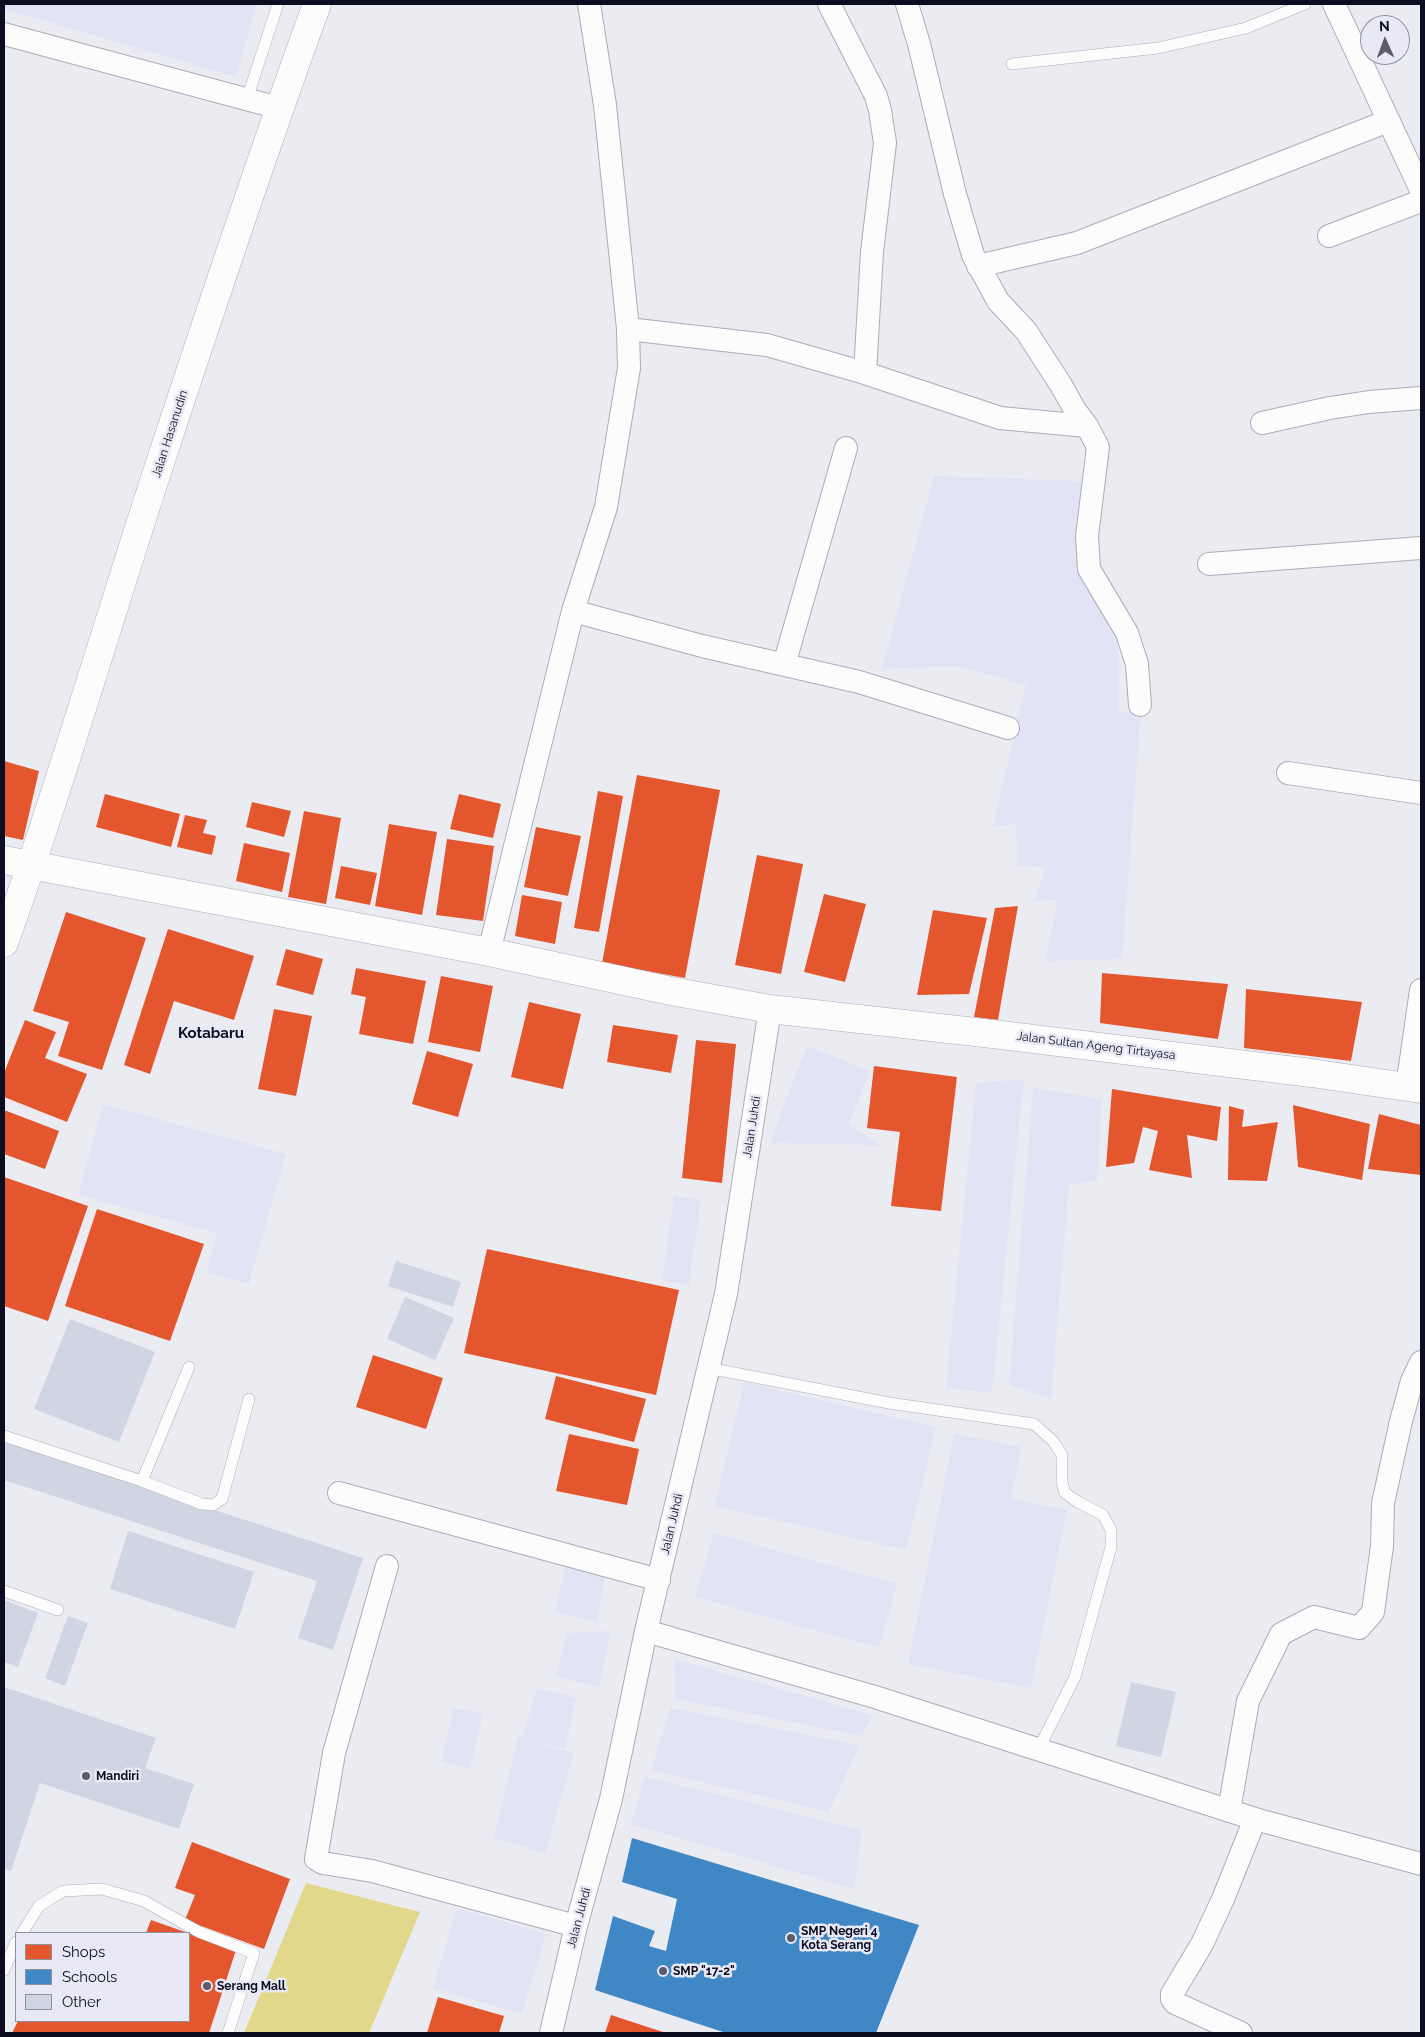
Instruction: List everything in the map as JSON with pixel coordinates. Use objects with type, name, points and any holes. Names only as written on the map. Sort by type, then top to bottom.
[{"type":"main road","name":"Jalan Hasanudin","points":[[4,943],[31,866],[161,459],[279,108],[317,4]]},
{"type":"main road","name":"Jalan Sultan Ageng Tirtayasa","points":[[4,860],[489,952],[671,991],[770,1009],[1013,1036],[1311,1073],[1414,1088]]},
{"type":"street","points":[[489,952],[573,611],[606,507],[629,368],[628,329],[605,105],[589,4]]},
{"type":"street","points":[[829,4],[876,96],[885,143],[872,252],[865,373]]},
{"type":"street","points":[[907,4],[919,44],[955,194],[973,255],[998,301],[1026,331],[1087,426],[1098,447],[1087,536],[1089,569],[1127,633],[1137,664],[1140,705]]},
{"type":"street","points":[[1334,4],[1421,190]]},
{"type":"street","points":[[4,34],[279,108]]},
{"type":"street","points":[[978,266],[1077,244],[1388,121]]},
{"type":"street","points":[[1329,236],[1421,201]]},
{"type":"street","points":[[628,329],[767,345],[865,373],[1000,418],[1087,426]]},
{"type":"street","points":[[1262,423],[1330,408],[1369,402],[1421,398]]},
{"type":"street","points":[[784,665],[846,448]]},
{"type":"street","points":[[1209,564],[1421,548]]},
{"type":"street","points":[[573,611],[702,646],[859,682],[1008,728]]},
{"type":"street","points":[[1288,773],[1421,794]]},
{"type":"street","points":[[1414,1088],[1421,990]]},
{"type":"street","name":"Jalan Juhdi","points":[[551,2033],[576,1926],[611,1799],[646,1631],[726,1294],[770,1009]]},
{"type":"street","points":[[1229,1811],[1248,1701],[1281,1634],[1314,1617],[1359,1628],[1373,1612],[1382,1546],[1383,1503],[1400,1421],[1412,1381],[1421,1362]]},
{"type":"street","points":[[339,1493],[659,1580]]},
{"type":"street","points":[[387,1566],[334,1753],[316,1859],[323,1863],[372,1871],[576,1926]]},
{"type":"street","points":[[646,1631],[875,1697],[1255,1819],[1421,1864]]},
{"type":"street","points":[[1240,2033],[1175,2003],[1172,1999],[1172,1994],[1202,1944],[1223,1899],[1255,1819]]},
{"type":"lane","points":[[247,99],[278,4]]},
{"type":"lane","points":[[1012,64],[1158,48],[1246,28],[1305,4]]},
{"type":"lane","points":[[142,1481],[189,1367]]},
{"type":"lane","points":[[708,1368],[890,1403],[1034,1424],[1053,1442],[1062,1455],[1062,1483],[1066,1493],[1078,1502],[1103,1514],[1111,1530],[1111,1548],[1075,1677],[1038,1750]]},
{"type":"lane","points":[[4,1436],[142,1481],[202,1504],[213,1505],[222,1500],[249,1399]]},
{"type":"lane","points":[[4,1590],[58,1610]]},
{"type":"lane","points":[[23,1932],[39,1906],[63,1892],[102,1889],[144,1901],[200,1932],[254,1953],[228,2033]]},
{"type":"lane","points":[[4,1970],[15,1944]]},
{"type":"shaded area","points":[[4,4],[257,4],[236,77],[4,9]]},
{"type":"shaded area","points":[[934,476],[1081,481],[1081,570],[1118,646],[1119,713],[1141,710],[1122,959],[1046,961],[1057,900],[1034,901],[1046,868],[1018,865],[1016,824],[993,826],[1026,685],[956,666],[882,669]]},
{"type":"shaded area","points":[[808,1046],[870,1071],[849,1124],[880,1145],[770,1143]]},
{"type":"shaded area","points":[[1024,1079],[992,1393],[946,1388],[976,1083]]},
{"type":"shaded area","points":[[1033,1087],[1102,1100],[1097,1181],[1069,1185],[1051,1399],[1009,1385]]},
{"type":"shaded area","points":[[103,1104],[286,1154],[249,1284],[207,1272],[217,1233],[78,1195]]},
{"type":"shaded area","points":[[674,1196],[701,1200],[689,1285],[662,1281]]},
{"type":"shaded area","points":[[744,1382],[936,1427],[906,1550],[715,1506]]},
{"type":"shaded area","points":[[954,1434],[1021,1447],[1011,1499],[1067,1510],[1031,1688],[908,1664]]},
{"type":"shaded area","points":[[714,1533],[897,1584],[879,1648],[695,1597]]},
{"type":"shaded area","points":[[566,1565],[605,1578],[597,1622],[555,1612]]},
{"type":"shaded area","points":[[611,1631],[599,1687],[556,1677],[567,1633]]},
{"type":"shaded area","points":[[674,1659],[872,1715],[862,1736],[675,1699]]},
{"type":"shaded area","points":[[537,1688],[576,1698],[565,1749],[522,1738]]},
{"type":"shaded area","points":[[454,1708],[483,1714],[470,1769],[441,1762]]},
{"type":"shaded area","points":[[671,1708],[859,1745],[829,1812],[651,1770]]},
{"type":"shaded area","points":[[518,1737],[574,1753],[545,1853],[494,1838]]},
{"type":"shaded area","points":[[645,1777],[862,1830],[854,1889],[631,1824]]},
{"type":"shaded area","points":[[306,1883],[420,1912],[369,2033],[244,2033]]},
{"type":"shaded area","points":[[457,1908],[546,1934],[522,2014],[433,1988]]},
{"type":"building: Shops","points":[[4,761],[39,771],[23,840],[4,836]]},
{"type":"building: Shops","points":[[637,775],[720,790],[685,978],[602,963]]},
{"type":"building: Shops","points":[[598,791],[623,796],[599,932],[574,928]]},
{"type":"building: Shops","points":[[105,794],[180,814],[171,847],[96,827]]},
{"type":"building: Shops","points":[[459,794],[501,804],[493,838],[450,829]]},
{"type":"building: Shops","points":[[252,802],[291,811],[284,837],[246,827]]},
{"type":"building: Shops","points":[[304,811],[341,818],[326,904],[288,897]]},
{"type":"building: Shops","points":[[185,815],[207,820],[203,833],[216,836],[212,855],[177,847]]},
{"type":"building: Shops","points":[[389,824],[437,832],[422,915],[375,906]]},
{"type":"building: Shops","points":[[536,827],[581,836],[568,896],[524,887]]},
{"type":"building: Shops","points":[[447,839],[494,846],[483,921],[436,915]]},
{"type":"building: Shops","points":[[244,843],[290,853],[282,892],[236,881]]},
{"type":"building: Shops","points":[[757,855],[803,864],[781,974],[735,965]]},
{"type":"building: Shops","points":[[341,866],[377,873],[370,905],[335,898]]},
{"type":"building: Shops","points":[[824,894],[866,904],[845,982],[804,972]]},
{"type":"building: Shops","points":[[522,895],[562,902],[555,944],[515,936]]},
{"type":"building: Shops","points":[[1018,906],[998,1020],[974,1017],[995,908]]},
{"type":"building: Shops","points":[[933,910],[987,918],[969,994],[917,995]]},
{"type":"building: Shops","points":[[66,912],[146,938],[102,1070],[58,1056],[69,1022],[33,1011]]},
{"type":"building: Shops","points":[[168,929],[254,956],[234,1020],[174,1001],[150,1074],[124,1065]]},
{"type":"building: Shops","points":[[286,949],[323,959],[313,995],[276,985]]},
{"type":"building: Shops","points":[[356,968],[426,981],[413,1044],[359,1034],[366,997],[351,994]]},
{"type":"building: Shops","points":[[1102,973],[1228,984],[1218,1039],[1100,1023]]},
{"type":"building: Shops","points":[[441,976],[493,986],[480,1052],[428,1042]]},
{"type":"building: Shops","points":[[1246,989],[1362,1002],[1351,1061],[1244,1048]]},
{"type":"building: Shops","points":[[529,1002],[581,1014],[563,1089],[511,1077]]},
{"type":"building: Shops","points":[[274,1009],[312,1016],[296,1096],[258,1089]]},
{"type":"building: Shops","points":[[25,1020],[56,1032],[45,1058],[87,1074],[67,1122],[4,1097],[4,1073]]},
{"type":"building: Shops","points":[[613,1025],[678,1035],[671,1073],[607,1062]]},
{"type":"building: Shops","points":[[696,1040],[736,1044],[722,1183],[682,1178]]},
{"type":"building: Shops","points":[[427,1051],[473,1064],[458,1117],[412,1104]]},
{"type":"building: Shops","points":[[874,1066],[957,1077],[941,1211],[891,1206],[900,1132],[867,1128]]},
{"type":"building: Shops","points":[[1112,1089],[1221,1107],[1217,1141],[1187,1135],[1192,1178],[1149,1170],[1158,1131],[1143,1127],[1134,1163],[1106,1167]]},
{"type":"building: Shops","points":[[1293,1105],[1370,1124],[1362,1180],[1298,1167]]},
{"type":"building: Shops","points":[[1229,1106],[1244,1110],[1242,1127],[1278,1122],[1267,1181],[1228,1180]]},
{"type":"building: Shops","points":[[4,1110],[59,1131],[45,1169],[4,1154]]},
{"type":"building: Shops","points":[[1379,1114],[1421,1125],[1421,1175],[1368,1169]]},
{"type":"building: Shops","points":[[4,1177],[88,1206],[48,1321],[4,1306]]},
{"type":"building: Shops","points":[[97,1209],[204,1244],[170,1341],[65,1306]]},
{"type":"building: Shops","points":[[487,1249],[679,1290],[656,1395],[464,1353]]},
{"type":"building: Shops","points":[[373,1355],[443,1378],[426,1429],[356,1407]]},
{"type":"building: Shops","points":[[556,1376],[646,1399],[634,1442],[545,1419]]},
{"type":"building: Shops","points":[[569,1434],[639,1449],[627,1505],[556,1491]]},
{"type":"building: Shops","points":[[192,1842],[290,1879],[264,1949],[185,1920],[195,1895],[175,1888]]},
{"type":"building: Shops","points":[[151,1920],[185,1932],[146,1932]]},
{"type":"building: Shops","name":"Serang Mall","points":[[190,1933],[236,1950],[209,2033],[12,2033],[18,2022],[190,2022]]},
{"type":"building: Shops","points":[[438,1997],[504,2016],[499,2033],[427,2033]]},
{"type":"building: Shops","points":[[611,2015],[666,2033],[605,2033]]},
{"type":"building: Schools","name":"SMP Negeri 4 Kota Serang","points":[[632,1838],[919,1925],[876,2033],[726,2033],[595,1990],[613,1916],[655,1931],[649,1946],[666,1951],[677,1899],[622,1882]]},
{"type":"building: Other","points":[[396,1261],[461,1282],[453,1307],[388,1286]]},
{"type":"building: Other","points":[[405,1297],[454,1318],[435,1360],[387,1339]]},
{"type":"building: Other","points":[[70,1319],[155,1352],[119,1442],[34,1409]]},
{"type":"building: Other","points":[[4,1442],[363,1558],[333,1650],[298,1638],[317,1581],[4,1480]]},
{"type":"building: Other","points":[[128,1531],[254,1572],[235,1629],[110,1589]]},
{"type":"building: Other","points":[[4,1600],[38,1613],[18,1667],[4,1662]]},
{"type":"building: Other","points":[[68,1616],[88,1623],[65,1686],[45,1678]]},
{"type":"building: Other","points":[[1131,1682],[1176,1692],[1161,1757],[1116,1746]]},
{"type":"building: Other","name":"Mandiri","points":[[4,1687],[156,1738],[145,1768],[194,1784],[179,1829],[40,1783],[11,1871],[4,1869]]},
{"type":"place","name":"Mandiri","points":[[86,1776]]},
{"type":"place","name":"SMP Negeri 4 Kota Serang","points":[[791,1938]]},
{"type":"place","name":"SMP \"17-2\"","points":[[663,1971]]},
{"type":"place","name":"Serang Mall","points":[[207,1986]]},
{"type":"district","name":"Kotabaru","points":[[211,1033]]}]
